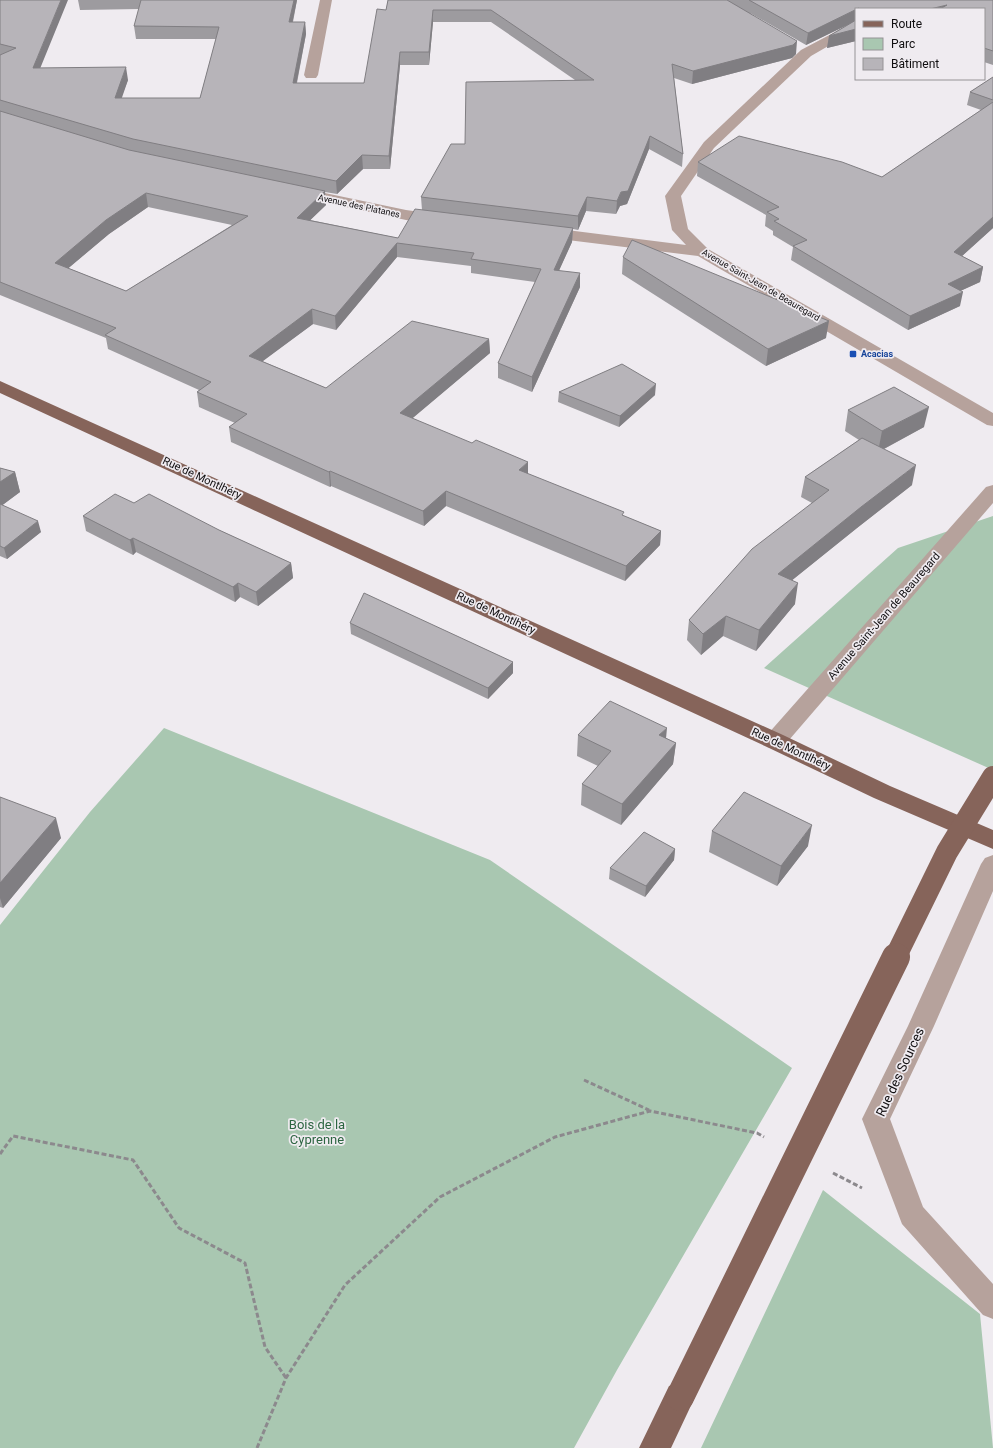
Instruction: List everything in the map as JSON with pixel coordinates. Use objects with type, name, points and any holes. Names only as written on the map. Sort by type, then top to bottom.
[{"type":"main road","name":"Rue de Montlhéry","points":[[0,386],[775,741],[882,792],[993,840]]},
{"type":"main road","points":[[655,1448],[948,852],[993,777]]},
{"type":"street","points":[[311,75],[326,0]]},
{"type":"street","name":"Avenue Saint-Jean de Beauregard","points":[[855,24],[800,49],[709,145],[672,196],[680,230],[702,252],[993,421]]},
{"type":"street","name":"Avenue des Platanes","points":[[284,190],[406,216],[453,221]]},
{"type":"street","points":[[531,231],[702,252]]},
{"type":"street","name":"Avenue Saint-Jean de Beauregard","points":[[775,741],[993,491]]},
{"type":"street","name":"Rue des Sources","points":[[993,864],[921,1026],[876,1119],[912,1215],[993,1306]]},
{"type":"path","points":[[584,1080],[650,1111],[757,1133],[771,1140]]},
{"type":"path","points":[[257,1448],[286,1378],[345,1285],[440,1197],[555,1137],[650,1111]]},
{"type":"path","points":[[0,1154],[13,1136],[133,1160],[179,1228],[245,1263],[265,1347],[286,1378]]},
{"type":"path","points":[[827,1170],[912,1215]]},
{"type":"green space","points":[[993,516],[993,770],[764,668],[898,548]]},
{"type":"green space","name":"Bois de la Cyprenne","points":[[164,728],[490,860],[792,1068],[617,1370],[574,1448],[0,1448],[0,925],[90,812]]},
{"type":"green space","points":[[823,1190],[980,1314],[993,1448],[701,1448]]},
{"type":"building","points":[[0,0],[61,0],[33,68],[126,67],[115,98],[200,98],[219,27],[134,26],[141,0],[294,0],[289,22],[305,22],[293,83],[364,83],[377,9],[386,10],[388,0],[727,0],[797,41],[793,45],[693,71],[672,64],[683,154],[650,136],[628,191],[621,192],[617,201],[587,197],[578,216],[421,197],[451,144],[465,144],[466,82],[594,80],[491,10],[433,10],[429,52],[400,52],[389,156],[362,155],[336,181],[133,139],[0,100],[0,55],[16,48],[0,44]]},
{"type":"building","points":[[749,0],[993,0],[993,51],[985,48],[985,8],[942,8],[947,5],[934,8],[855,8],[855,10],[808,33]]},
{"type":"building","points":[[855,21],[855,29],[829,36]]},
{"type":"building","points":[[993,77],[993,100],[970,92]]},
{"type":"building","points":[[993,102],[993,217],[954,252],[983,267],[948,284],[963,292],[910,316],[793,246],[807,240],[774,221],[779,219],[767,212],[779,207],[698,162],[739,136],[842,162],[882,177]]},
{"type":"building","points":[[0,111],[129,150],[325,191],[297,218],[398,238],[415,209],[573,228],[554,270],[580,273],[532,377],[498,363],[541,269],[471,259],[474,253],[397,243],[335,316],[312,309],[249,356],[326,388],[412,321],[489,339],[400,413],[472,443],[476,440],[528,462],[519,470],[624,512],[622,515],[661,531],[626,566],[446,491],[423,511],[330,471],[329,472],[229,427],[247,414],[197,392],[211,382],[105,335],[116,328],[0,282]],"holes":[[[146,193],[248,216],[126,291],[55,263],[106,220]]]},
{"type":"building","points":[[632,240],[829,321],[768,349],[623,257]]},
{"type":"building","points":[[622,364],[656,384],[620,416],[559,392]]},
{"type":"building","points":[[894,387],[929,407],[882,431],[848,410]]},
{"type":"building","points":[[862,438],[916,465],[778,574],[798,583],[759,630],[726,616],[703,634],[689,620],[752,549],[829,490],[805,477]]},
{"type":"building","points":[[0,468],[15,472],[0,482]]},
{"type":"building","points":[[115,494],[134,503],[149,494],[219,530],[291,563],[256,592],[238,583],[233,587],[133,538],[130,540],[83,516]]},
{"type":"building","points":[[0,504],[38,521],[4,548],[0,546]]},
{"type":"building","points":[[364,593],[513,662],[488,688],[350,623]]},
{"type":"building","points":[[610,701],[667,728],[659,735],[676,743],[622,804],[582,784],[611,751],[578,735]]},
{"type":"building","points":[[744,792],[812,825],[781,866],[712,831]]},
{"type":"building","points":[[0,797],[56,818],[0,883]]},
{"type":"building","points":[[644,832],[675,849],[646,886],[610,868]]},
{"type":"place","name":"Acacias","points":[[853,354]]}]
